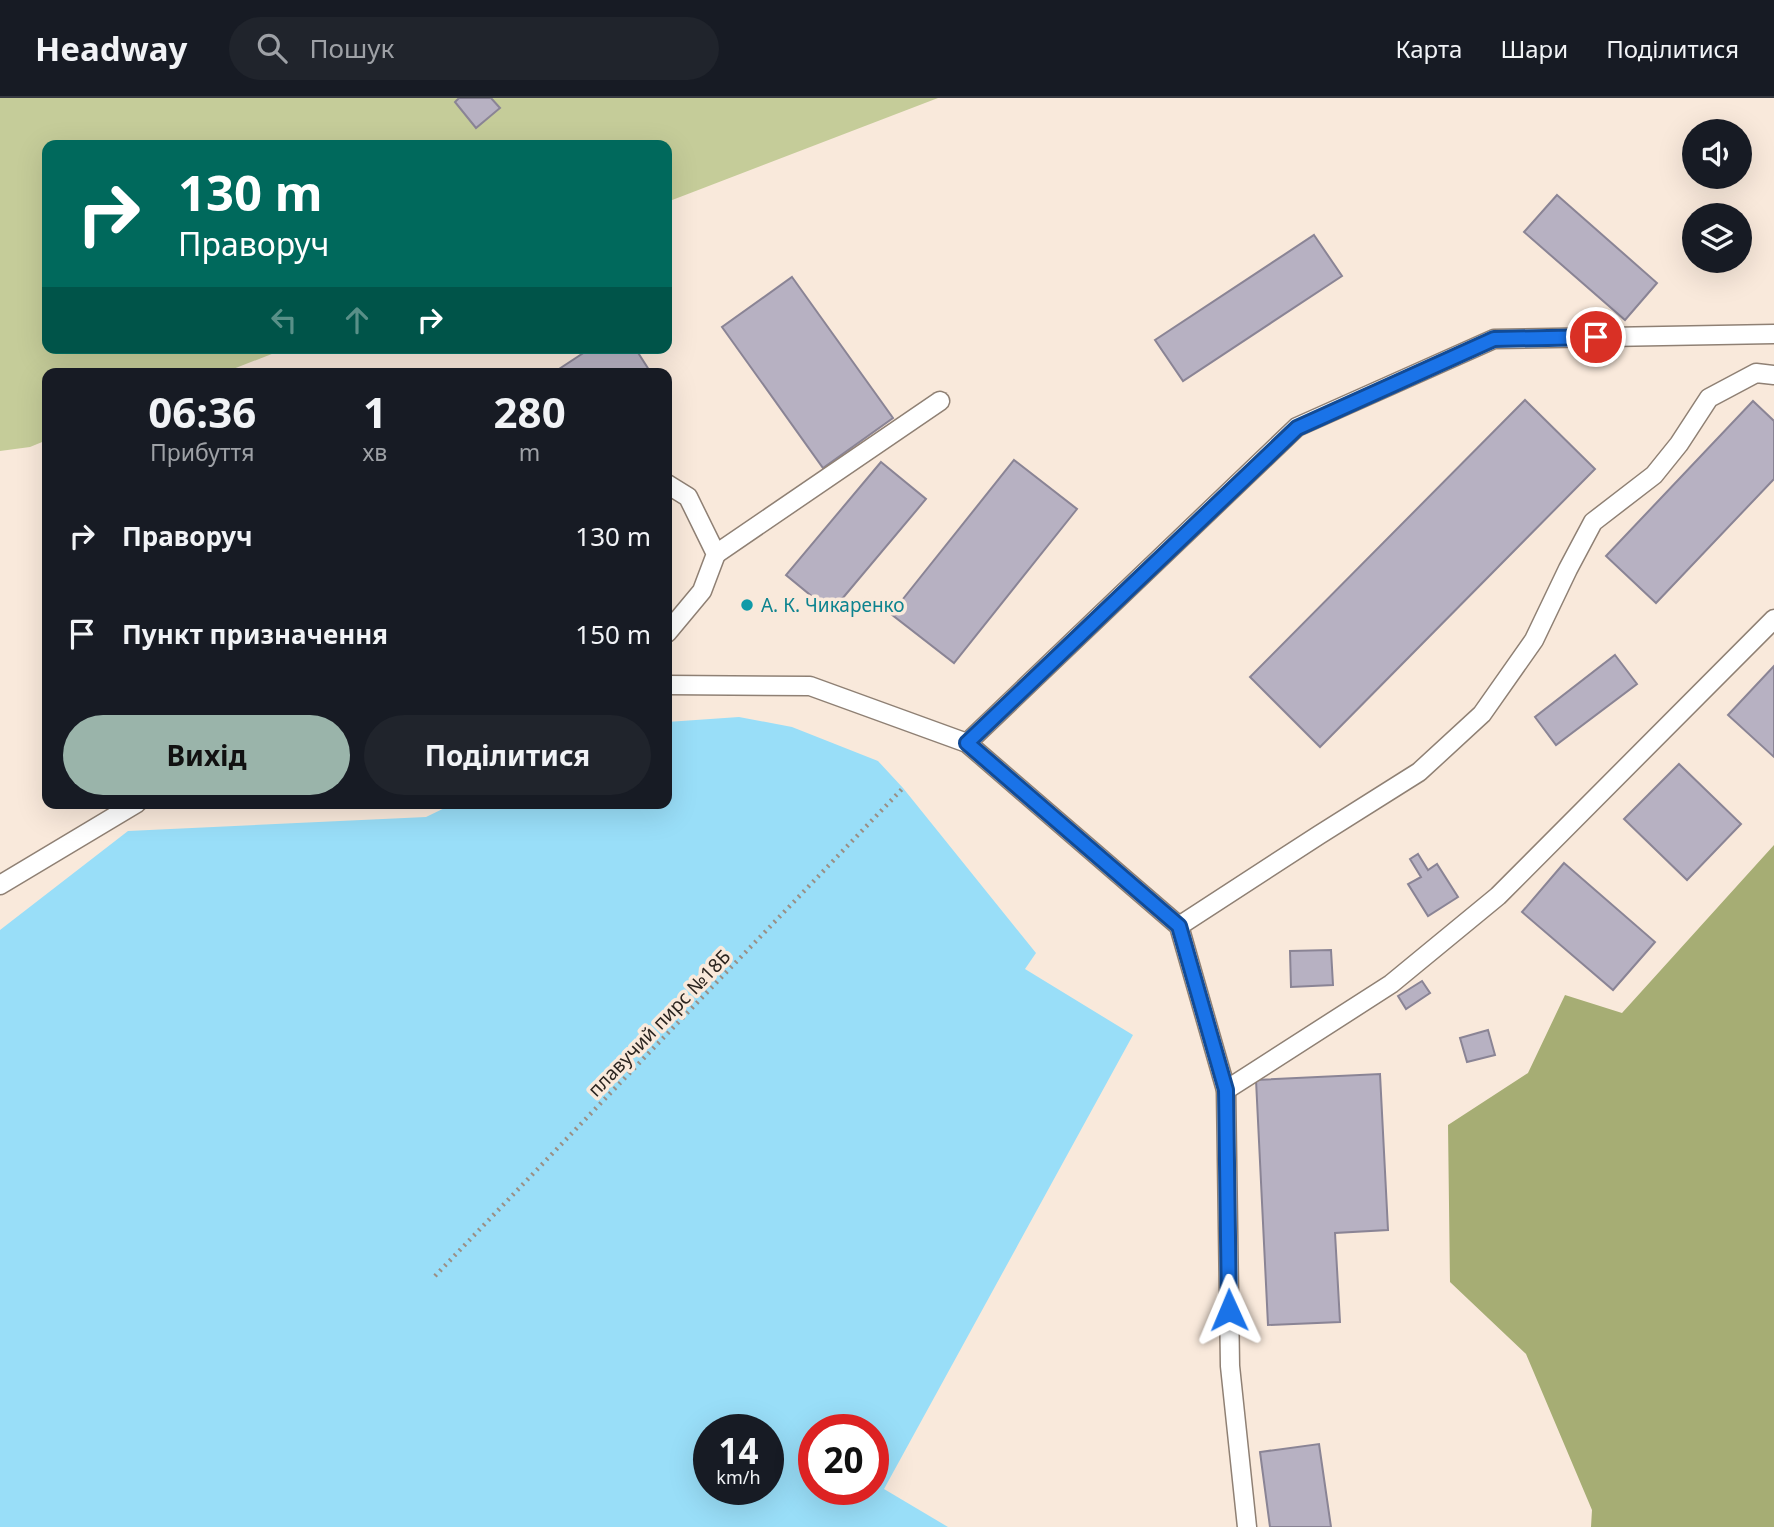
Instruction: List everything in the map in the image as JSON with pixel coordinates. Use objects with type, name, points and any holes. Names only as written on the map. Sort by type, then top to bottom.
[{"type":"lane","points":[[967,743],[1297,428],[1494,339],[1774,334]]},
{"type":"lane","points":[[1179,926],[1419,772],[1482,713],[1534,640],[1592,522],[1654,475],[1679,444],[1709,398],[1756,373],[1774,375]]},
{"type":"lane","points":[[672,627],[702,590],[716,554],[940,401]]},
{"type":"lane","points":[[672,487],[688,497],[716,554]]},
{"type":"lane","points":[[1226,1090],[1391,984],[1498,895],[1774,619]]},
{"type":"lane","points":[[672,685],[810,686],[967,743],[1179,926],[1226,1090],[1230,1366],[1247,1527]]},
{"type":"lane","points":[[0,885],[127,809]]},
{"type":"path","name":"плавучий пирс №18Б","points":[[435,1276],[903,788]]},
{"type":"green space","points":[[0,98],[938,98],[672,200],[672,140],[42,140],[42,354],[272,354],[236,368],[42,368],[42,442],[30,447],[0,451]]},
{"type":"green space","points":[[1774,845],[1774,1527],[1591,1527],[1592,1510],[1526,1354],[1450,1282],[1448,1125],[1528,1073],[1565,995],[1622,1013]]},
{"type":"water","points":[[739,717],[792,727],[878,761],[903,788],[1036,953],[1025,969],[1133,1035],[889,1480],[889,1414],[798,1414],[798,1505],[889,1505],[889,1492],[948,1527],[0,1527],[0,930],[128,831],[426,817],[443,809],[672,809],[672,722]]},
{"type":"building","points":[[459,98],[491,98],[500,108],[476,128],[455,102]]},
{"type":"building","points":[[1557,195],[1657,283],[1625,320],[1524,232]]},
{"type":"building","points":[[1314,235],[1342,276],[1183,381],[1155,340]]},
{"type":"building","points":[[792,277],[893,418],[823,468],[722,327]]},
{"type":"building","points":[[582,354],[639,354],[648,368],[561,368]]},
{"type":"building","points":[[1525,400],[1595,469],[1320,747],[1250,677]]},
{"type":"building","points":[[1753,401],[1774,421],[1774,479],[1656,603],[1606,556]]},
{"type":"building","points":[[1014,460],[1077,509],[954,663],[891,614]]},
{"type":"building","points":[[881,462],[926,499],[831,612],[786,575]]},
{"type":"building","points":[[1615,655],[1637,684],[1556,745],[1535,717]]},
{"type":"building","points":[[1774,666],[1774,757],[1728,715]]},
{"type":"building","points":[[1679,764],[1741,824],[1687,880],[1624,819]]},
{"type":"building","points":[[1418,854],[1428,870],[1437,864],[1458,897],[1428,916],[1408,884],[1421,877],[1410,859]]},
{"type":"building","points":[[1564,863],[1655,942],[1613,990],[1522,912]]},
{"type":"building","points":[[1331,950],[1333,985],[1291,987],[1290,951]]},
{"type":"building","points":[[1422,981],[1430,993],[1406,1009],[1398,996]]},
{"type":"building","points":[[1488,1030],[1495,1055],[1467,1062],[1460,1038]]},
{"type":"building","points":[[1380,1074],[1388,1230],[1335,1233],[1340,1322],[1268,1325],[1256,1080]]},
{"type":"building","points":[[1319,1444],[1331,1527],[1270,1527],[1260,1452]]},
{"type":"place","name":"А. К. Чикаренко","points":[[747,605]]},
{"type":"route","points":[[1229,1310],[1226,1090],[1179,926],[967,743],[1297,428],[1494,339],[1596,337]]}]
